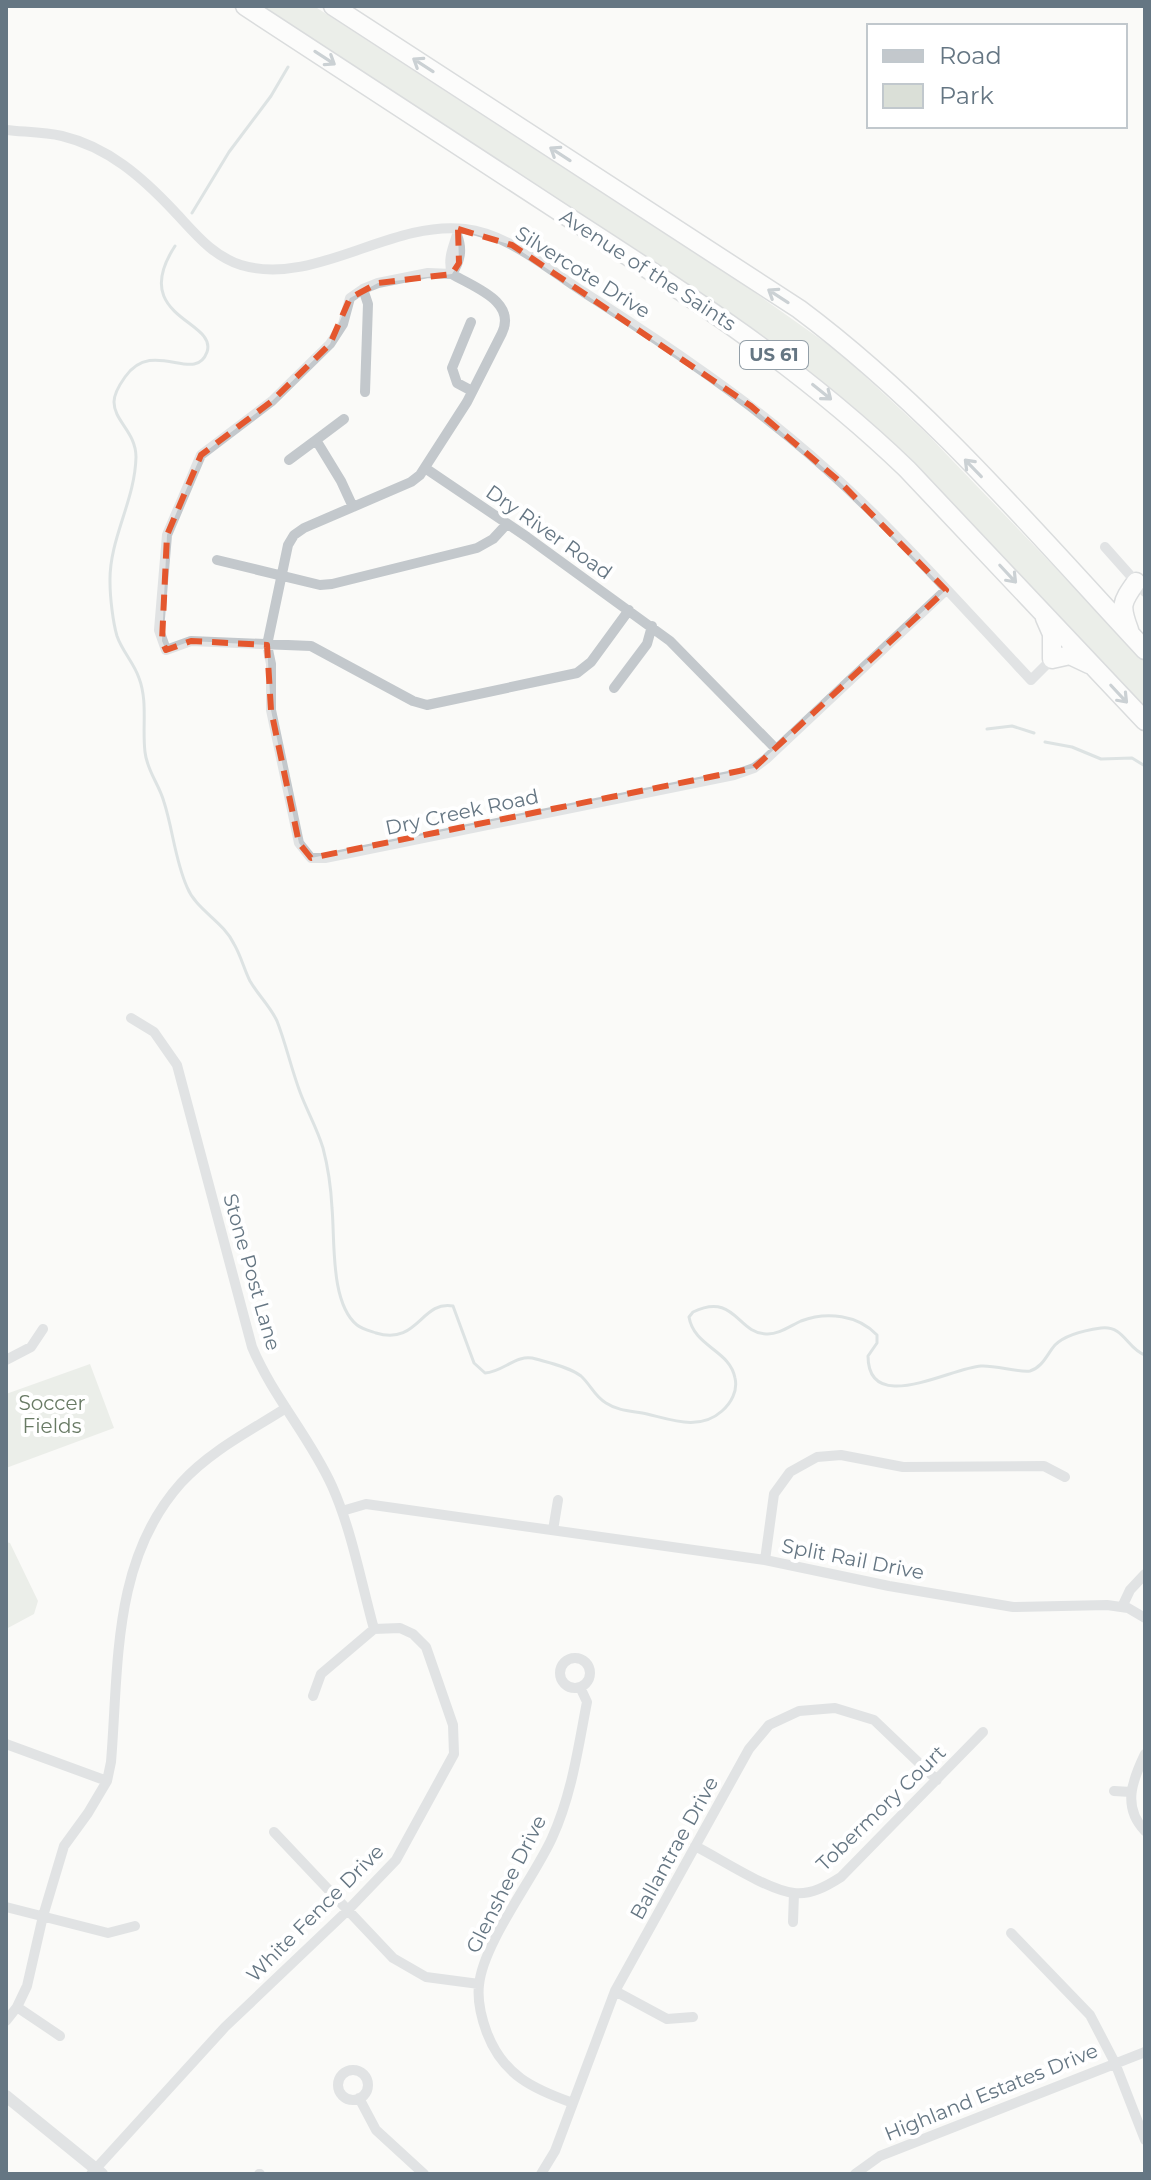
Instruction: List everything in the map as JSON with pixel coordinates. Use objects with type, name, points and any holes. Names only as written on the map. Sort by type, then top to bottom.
[{"type":"highway","name":"Avenue of the Saints","points":[[237,6],[252,11],[690,296],[787,364],[869,432],[907,469],[1145,721]]},
{"type":"highway","name":"US 61","points":[[333,6],[799,309],[841,341],[931,424],[1145,650]]},
{"type":"highway","points":[[1082,583],[1110,592],[1140,587]]},
{"type":"highway","points":[[1131,635],[1122,609],[1125,599],[1140,587]]},
{"type":"highway","points":[[1043,612],[1052,634],[1052,659],[1070,655],[1094,667]]},
{"type":"street","name":"Silvercote Drive","points":[[6,130],[60,135],[100,148],[143,179],[204,244],[236,264],[255,269],[277,271],[429,229],[490,236],[512,245],[656,339],[791,438],[838,480],[1031,680],[1052,659]]},
{"type":"street","points":[[458,232],[452,244],[449,264],[452,274],[428,273],[363,289],[350,298],[343,324],[330,344],[272,401],[201,455],[167,535],[159,630],[166,650],[191,641],[311,646],[413,701],[427,705],[577,673],[591,662],[629,610]]},
{"type":"street","name":"Dry Creek Road","points":[[452,274],[493,297],[505,315],[506,325],[472,391],[425,468],[411,482],[316,522],[294,535],[288,545],[267,645],[271,664],[271,710],[299,843],[311,858],[318,860],[734,775],[754,768],[946,590]]},
{"type":"street","points":[[363,289],[368,304],[365,392]]},
{"type":"street","points":[[471,322],[452,368],[457,383],[472,391]]},
{"type":"street","points":[[289,460],[344,419]]},
{"type":"street","points":[[316,440],[353,507]]},
{"type":"street","name":"Dry River Road","points":[[425,468],[652,626],[685,653],[776,749]]},
{"type":"street","points":[[217,560],[310,583],[332,584],[477,548],[493,539],[507,524]]},
{"type":"street","points":[[1105,547],[1140,587]]},
{"type":"street","points":[[614,688],[647,644],[652,626]]},
{"type":"street","name":"Stone Post Lane","points":[[131,1018],[154,1032],[177,1065],[252,1347],[262,1370],[331,1484],[342,1511],[374,1629]]},
{"type":"street","points":[[6,1360],[31,1347],[43,1329]]},
{"type":"street","points":[[6,2021],[27,1986],[43,1916],[64,1846],[107,1781],[125,1596],[137,1552],[156,1516],[182,1481],[218,1451],[286,1408]]},
{"type":"street","points":[[765,1560],[774,1494],[790,1472],[817,1457],[841,1455],[903,1467],[1044,1466],[1065,1477]]},
{"type":"street","points":[[553,1530],[558,1500]]},
{"type":"street","name":"Split Rail Drive","points":[[342,1511],[366,1504],[765,1560],[889,1586],[1013,1607],[1107,1605],[1122,1607],[1145,1618]]},
{"type":"street","points":[[1122,1607],[1130,1590],[1145,1574]]},
{"type":"street","name":"White Fence Drive","points":[[96,2172],[225,2027],[396,1860],[454,1754],[453,1725],[426,1647],[413,1634],[400,1628],[374,1629]]},
{"type":"street","points":[[313,1696],[321,1674],[374,1629]]},
{"type":"street","name":"Glenshee Drive","points":[[573,2103],[537,2091],[513,2073],[493,2048],[480,2015],[479,1984],[488,1955],[568,1803],[587,1702],[580,1687]]},
{"type":"street","name":"Ballantrae Drive","points":[[541,2174],[555,2151],[615,1991],[749,1749],[769,1725],[799,1711],[835,1708],[874,1720],[937,1780]]},
{"type":"street","name":"Tobermory Court","points":[[794,1893],[821,1889],[841,1877],[983,1732]]},
{"type":"street","points":[[6,1744],[107,1781]]},
{"type":"street","points":[[1145,1754],[1132,1782],[1131,1792],[1135,1821],[1145,1831]]},
{"type":"street","points":[[1114,1791],[1131,1792]]},
{"type":"street","points":[[274,1832],[393,1958],[426,1977],[479,1984]]},
{"type":"street","points":[[695,1846],[776,1889],[794,1893],[793,1922]]},
{"type":"street","points":[[6,1907],[108,1933],[135,1926]]},
{"type":"street","points":[[1011,1933],[1090,2015],[1115,2063],[1145,2140]]},
{"type":"street","points":[[615,1991],[667,2019],[693,2017]]},
{"type":"street","points":[[17,2007],[60,2036]]},
{"type":"street","name":"Highland Estates Drive","points":[[855,2174],[880,2156],[1145,2052]]},
{"type":"street","points":[[6,2096],[96,2172]]},
{"type":"street","points":[[359,2098],[376,2130],[424,2174]]},
{"type":"highlighted area","points":[[458,229],[512,245],[751,406],[838,480],[946,590],[754,768],[311,858],[299,843],[271,710],[267,645],[191,641],[166,650],[162,641],[167,535],[201,455],[272,401],[330,344],[350,298],[378,283],[452,274],[459,263]]},
{"type":"green space","points":[[257,6],[314,6],[747,287],[840,353],[927,434],[1145,661],[1145,711],[979,531],[874,428]]},
{"type":"green space","name":"Soccer Fields","points":[[90,1364],[114,1428],[6,1468],[6,1394]]},
{"type":"green space","points":[[6,1542],[10,1543],[38,1601],[34,1614],[6,1629]]},
{"type":"waterway","points":[[192,213],[229,152],[271,96],[288,67]]},
{"type":"waterway","points":[[175,246],[163,270],[162,288],[167,303],[207,341],[207,352],[201,361],[193,364],[160,360],[136,366],[116,392],[115,409],[133,441],[136,457],[135,473],[111,566],[113,617],[119,641],[142,687],[146,759],[164,802],[187,887],[229,936],[250,981],[274,1016],[300,1092],[321,1141],[330,1185],[338,1287],[348,1315],[364,1329],[390,1335],[410,1329],[433,1310],[453,1306],[474,1363],[485,1373],[522,1359],[536,1359],[576,1373],[611,1406],[686,1422],[705,1421],[722,1411],[736,1388],[732,1369],[692,1327],[689,1317],[693,1312],[707,1307],[727,1310],[756,1332],[766,1334],[821,1316],[842,1317],[861,1323],[877,1335],[877,1343],[868,1356],[872,1374],[881,1383],[896,1386],[932,1380],[981,1366],[1030,1371],[1042,1363],[1059,1341],[1101,1328],[1115,1330],[1145,1355]]},
{"type":"waterway","points":[[987,729],[1012,726],[1034,733]]},
{"type":"waterway","points":[[1045,742],[1072,747],[1101,759],[1132,758],[1145,766]]}]
